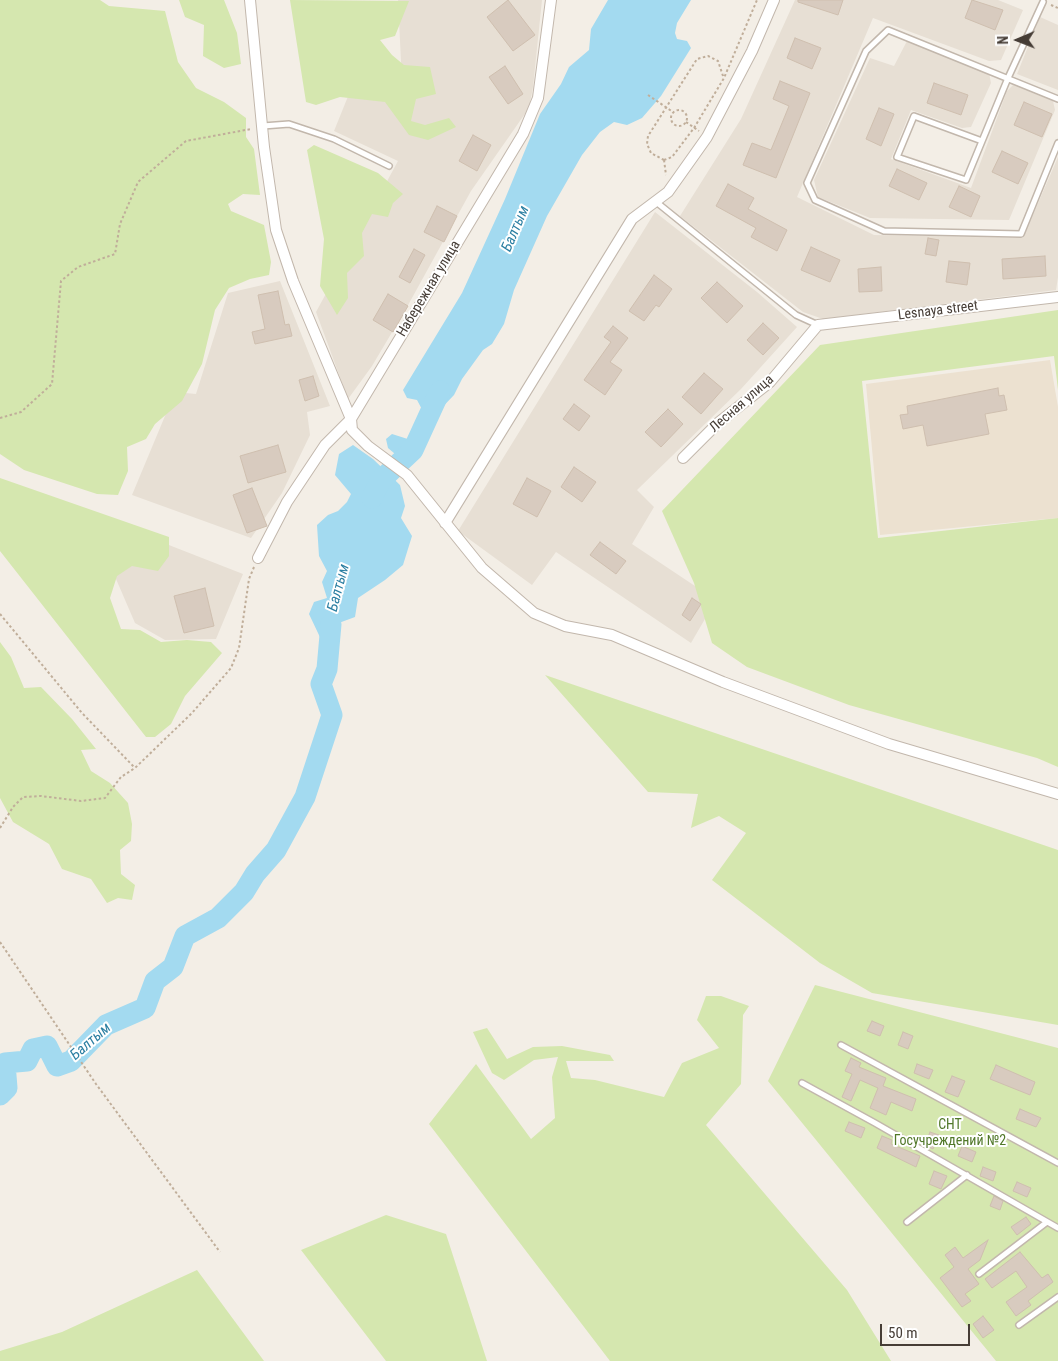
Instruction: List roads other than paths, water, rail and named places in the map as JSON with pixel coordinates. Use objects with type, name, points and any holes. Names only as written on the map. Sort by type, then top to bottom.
[{"type":"street","points":[[250,0],[276,230],[293,281],[351,419],[352,430],[368,446],[407,475],[482,568],[534,614],[564,626],[612,635],[723,682],[889,744],[1058,794]]},
{"type":"street","name":"Набережная улица","points":[[258,558],[292,494],[325,445],[351,419],[524,134],[538,98],[551,0]]},
{"type":"street","points":[[445,523],[632,219],[668,192],[706,137],[752,52],[774,0]]},
{"type":"street","name":"Lesnaya street","points":[[818,325],[1058,297]]},
{"type":"street","name":"Лесная улица","points":[[683,458],[718,423],[770,382],[818,325]]},
{"type":"lane","points":[[982,141],[914,116],[896,157],[966,180],[1042,2]]},
{"type":"lane","points":[[1058,99],[888,30],[866,51],[807,183],[815,200],[884,231],[1021,234],[1058,143]]},
{"type":"lane","points":[[263,126],[290,124],[334,139],[389,166]]},
{"type":"lane","points":[[654,201],[796,316],[818,325]]},
{"type":"lane","points":[[841,1045],[1058,1163]]},
{"type":"lane","points":[[802,1083],[1058,1228]]},
{"type":"lane","points":[[907,1222],[967,1175]]},
{"type":"lane","points":[[979,1274],[1047,1222]]},
{"type":"lane","points":[[1020,1325],[1058,1297]]},
{"type":"water","points":[[608,0],[691,0],[677,23],[675,33],[677,39],[687,41],[691,48],[661,96],[642,118],[627,125],[614,122],[600,132],[582,155],[547,216],[514,290],[504,324],[492,344],[483,350],[462,379],[454,395],[432,418],[425,415],[417,400],[407,398],[403,390],[462,293],[505,199],[540,114],[561,84],[569,67],[589,50],[591,29]]},
{"type":"water","points":[[392,434],[414,441],[418,450],[410,460],[401,459],[388,448],[386,439]]},
{"type":"water","points":[[353,445],[373,459],[400,485],[405,506],[401,518],[412,536],[403,565],[358,598],[355,617],[336,624],[335,637],[338,648],[327,652],[309,614],[314,602],[327,598],[322,582],[327,571],[319,556],[317,525],[328,515],[338,511],[347,502],[351,494],[335,475],[339,454]]},
{"type":"waterway","name":"Балтым","points":[[372,498],[380,481],[413,450],[440,391]]},
{"type":"waterway","name":"Балтым","points":[[0,1095],[7,1088],[5,1063],[27,1061],[33,1049],[47,1046],[57,1066],[71,1061],[106,1025],[145,1008],[155,981],[173,967],[185,936],[218,918],[244,892],[255,874],[276,850],[305,797],[332,715],[321,684],[327,669],[331,624]]},
{"type":"park label","name":"СНТ Госучреждений №2","points":[[950,1134]]}]
